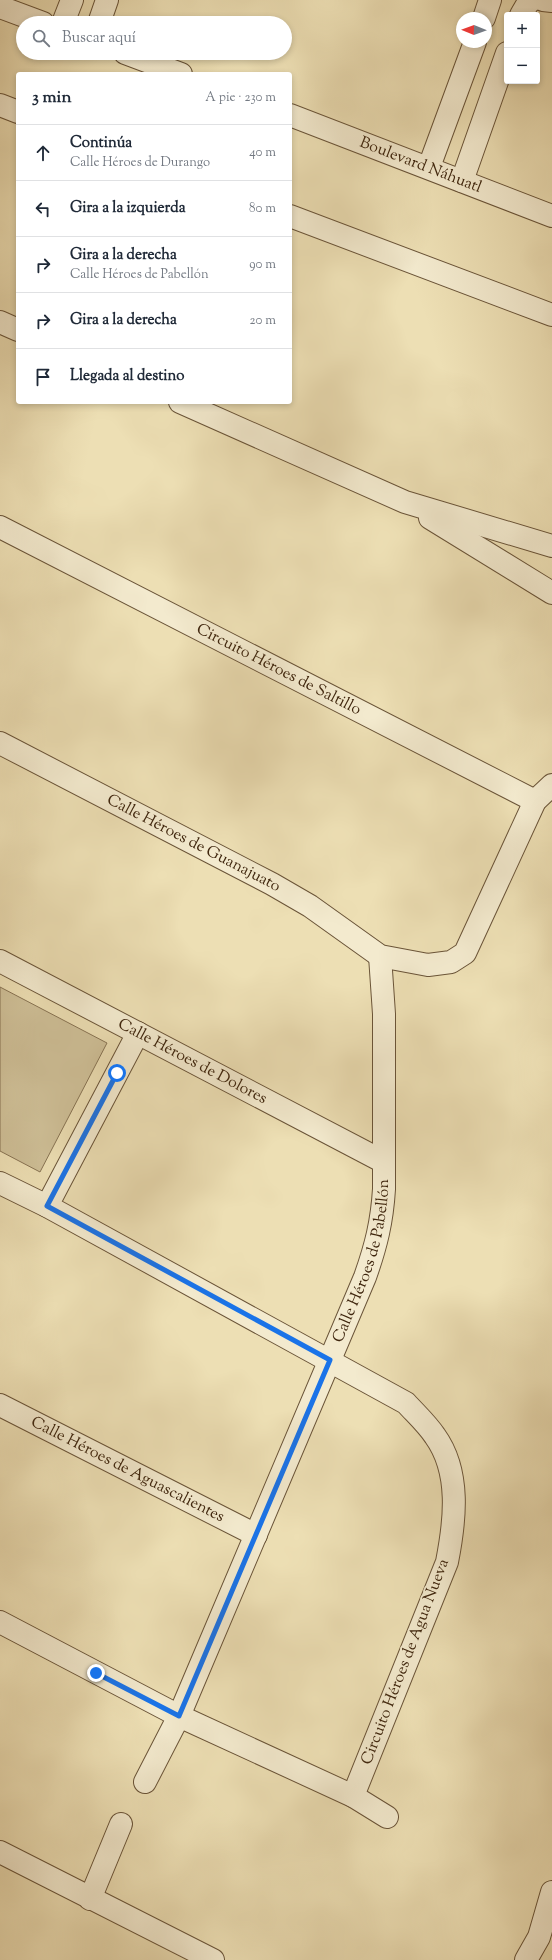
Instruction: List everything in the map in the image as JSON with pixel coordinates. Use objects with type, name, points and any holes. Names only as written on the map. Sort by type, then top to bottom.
[{"type":"street","points":[[66,16],[72,0]]},
{"type":"street","points":[[101,16],[107,0]]},
{"type":"street","points":[[486,12],[490,0]]},
{"type":"street","points":[[523,12],[528,3],[532,0]]},
{"type":"street","points":[[543,0],[552,1]]},
{"type":"street","points":[[0,7],[24,16]]},
{"type":"street","points":[[429,167],[473,48]]},
{"type":"street","points":[[144,60],[176,72]]},
{"type":"street","points":[[462,181],[504,62]]},
{"type":"street","points":[[0,105],[16,111]]},
{"type":"street","name":"Boulevard Náhuatl","points":[[292,116],[429,167],[552,216]]},
{"type":"street","points":[[292,217],[552,315]]},
{"type":"street","points":[[0,322],[16,329]]},
{"type":"street","points":[[184,404],[405,502],[552,546]]},
{"type":"street","points":[[405,502],[552,593]]},
{"type":"street","name":"Circuito Héroes de Saltillo","points":[[0,527],[535,802]]},
{"type":"street","name":"Calle Héroes de Guanajuato","points":[[0,743],[278,887],[310,906],[380,956]]},
{"type":"street","points":[[380,956],[428,965],[451,962],[465,953],[535,802],[552,785]]},
{"type":"street","name":"Calle Héroes de Pabellón","points":[[145,1782],[179,1716],[365,1277],[376,1246],[383,1216],[384,1162],[384,1014],[380,956]]},
{"type":"street","name":"Calle Héroes de Dolores","points":[[0,961],[384,1162]]},
{"type":"street","points":[[47,1206],[138,1032]]},
{"type":"street","name":"Circuito Héroes de Agua Nueva","points":[[0,1183],[47,1206],[330,1360],[406,1404],[436,1436],[447,1461],[452,1482],[454,1511],[447,1562],[353,1796]]},
{"type":"street","name":"Calle Héroes de Aguascalientes","points":[[0,1405],[256,1535]]},
{"type":"street","points":[[0,1622],[179,1716],[353,1796],[387,1817]]},
{"type":"street","points":[[90,1899],[121,1824]]},
{"type":"street","points":[[0,1852],[90,1899],[213,1960]]},
{"type":"street","points":[[526,1960],[538,1937],[552,1892]]},
{"type":"shaded area","points":[[0,987],[107,1043],[40,1172],[0,1151]]},
{"type":"route","points":[[96,1673],[179,1716],[330,1360],[47,1206],[117,1073]]}]
